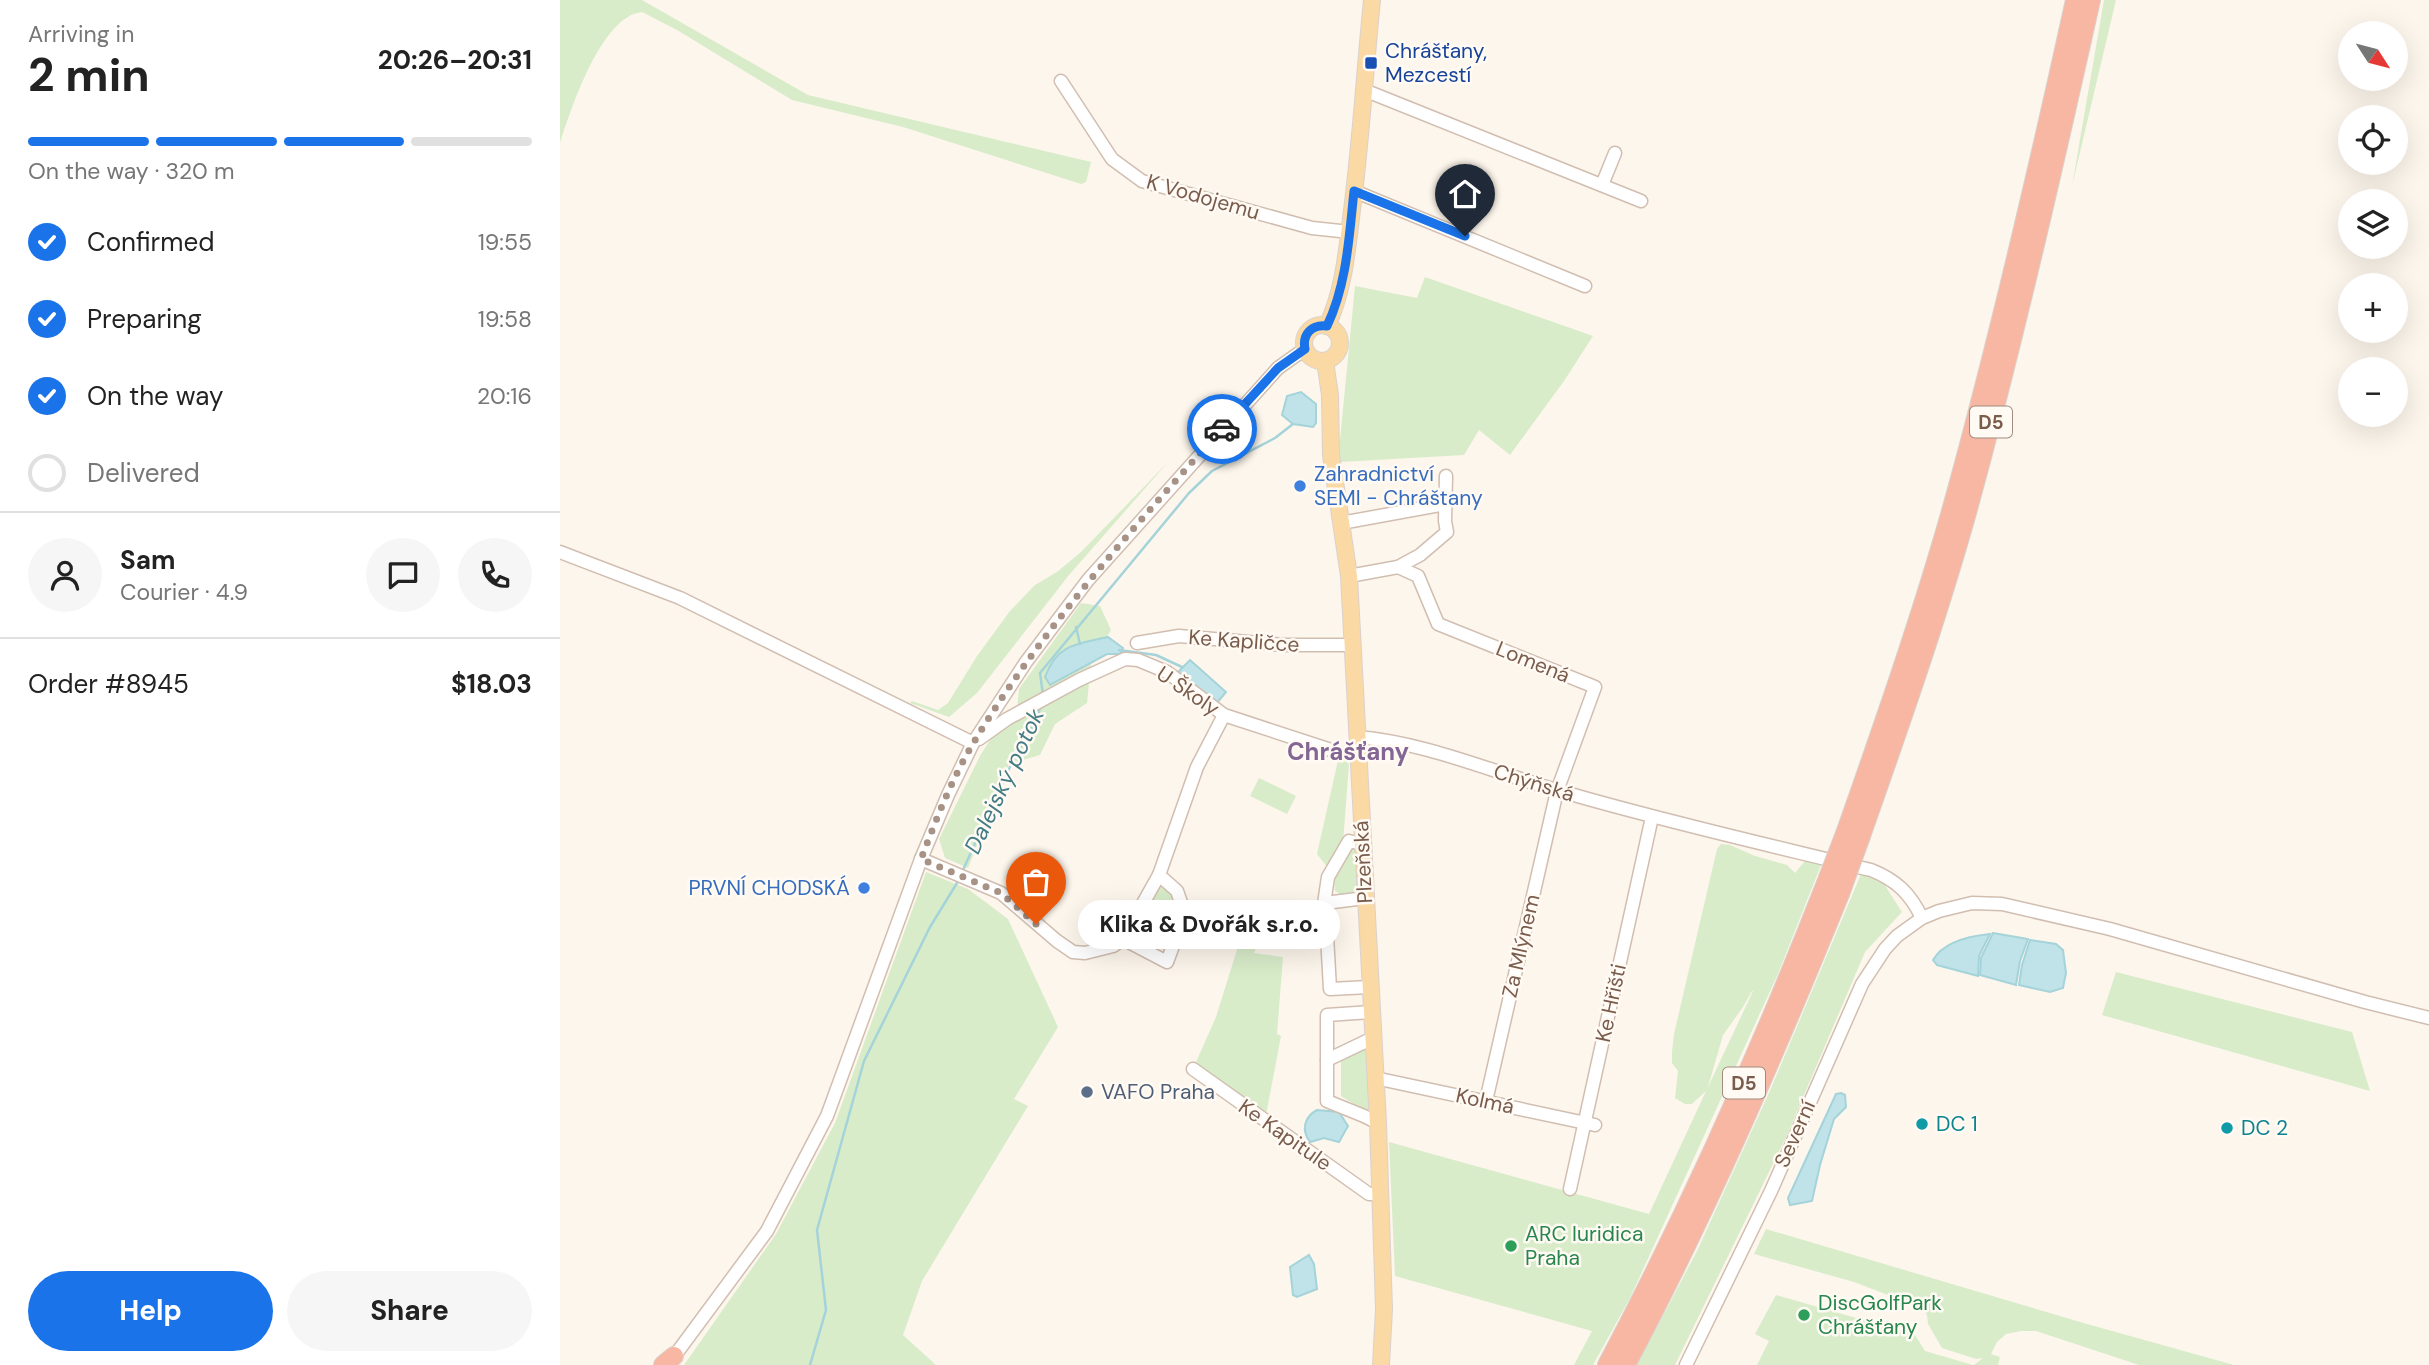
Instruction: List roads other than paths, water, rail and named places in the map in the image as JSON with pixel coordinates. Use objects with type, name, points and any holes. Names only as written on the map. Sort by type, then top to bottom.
[{"type":"highway","name":"D5","points":[[1854,834],[1953,505],[2038,171],[2075,0]]},
{"type":"highway","name":"D5","points":[[1626,1365],[1660,1300],[1769,1066],[1934,622],[1967,511],[2012,341],[2091,0]]},
{"type":"highway","name":"D5","points":[[1607,1365],[1646,1292],[1707,1165],[1832,891]]},
{"type":"main road","points":[[1325,361],[1312,358],[1304,344],[1307,333],[1317,326],[1327,326],[1340,293],[1350,232],[1372,0]]},
{"type":"main road","name":"Plzeňská","points":[[1327,326],[1337,334],[1339,345],[1334,356],[1325,361],[1330,395],[1331,455],[1349,576],[1353,645],[1378,1124],[1384,1309],[1381,1365]]},
{"type":"street","name":"K Vodojemu","points":[[1060,81],[1112,159],[1142,181],[1312,228],[1350,232]]},
{"type":"street","points":[[1364,90],[1640,201]]},
{"type":"street","points":[[1602,185],[1615,153]]},
{"type":"street","points":[[1354,191],[1585,286]]},
{"type":"street","points":[[668,1362],[767,1231],[827,1116],[921,859],[973,743],[1026,662],[1088,580],[1278,368],[1305,349]]},
{"type":"street","points":[[1349,576],[1398,567],[1420,555],[1447,532],[1446,476]]},
{"type":"street","points":[[1341,523],[1445,504]]},
{"type":"street","points":[[560,552],[680,598],[973,743]]},
{"type":"street","name":"Lomená","points":[[1398,567],[1418,576],[1438,624],[1595,687],[1557,791]]},
{"type":"street","name":"Ke Kapličce","points":[[1137,643],[1179,636],[1283,645],[1353,645]]},
{"type":"street","name":"U Školy","points":[[973,743],[1007,719],[1125,659],[1138,660],[1167,671],[1224,715],[1337,752]]},
{"type":"street","points":[[921,859],[1001,893],[1073,952],[1085,953],[1113,946],[1123,939],[1159,875],[1198,766],[1224,715]]},
{"type":"street","name":"Chýňská","points":[[1357,737],[1411,744],[1557,791],[1871,870],[1902,887],[1922,918]]},
{"type":"street","name":"Za Mlýnem","points":[[1486,1101],[1557,791]]},
{"type":"street","name":"Ke Hřišti","points":[[1570,1189],[1590,1124],[1652,817]]},
{"type":"street","points":[[1362,844],[1349,841],[1328,877],[1322,916],[1327,936],[1330,989],[1369,987]]},
{"type":"street","points":[[1123,939],[1167,962],[1185,914],[1177,891],[1159,875]]},
{"type":"street","points":[[1325,903],[1365,898]]},
{"type":"street","name":"Severní","points":[[1686,1365],[1771,1191],[1862,984],[1885,949],[1897,936],[1922,918],[1972,903],[2002,904],[2110,929],[2429,1018]]},
{"type":"street","points":[[1371,1012],[1327,1014],[1327,1101],[1364,1115],[1378,1124]]},
{"type":"street","points":[[1327,1060],[1373,1038]]},
{"type":"street","name":"Ke Kapitule","points":[[1193,1069],[1369,1194],[1380,1194]]},
{"type":"street","name":"Kolmá","points":[[1376,1078],[1590,1124]]},
{"type":"water","points":[[1301,392],[1316,404],[1316,423],[1313,427],[1293,424],[1282,415],[1287,396]]},
{"type":"water","points":[[1108,637],[1123,648],[1120,654],[1107,654],[1050,685],[1045,677],[1062,652],[1078,644]]},
{"type":"water","points":[[1190,660],[1226,692],[1216,704],[1177,673]]},
{"type":"water","points":[[1993,933],[2028,939],[2020,961],[2016,985],[1980,975],[1981,958]]},
{"type":"water","points":[[1990,934],[1979,956],[1978,976],[1937,965],[1933,960],[1951,944]]},
{"type":"water","points":[[2030,940],[2056,944],[2063,950],[2066,973],[2063,988],[2050,992],[2019,985]]},
{"type":"water","points":[[1836,1094],[1845,1095],[1846,1107],[1834,1119],[1812,1201],[1790,1205],[1788,1198]]},
{"type":"water","points":[[1317,1110],[1339,1112],[1348,1126],[1339,1142],[1324,1138],[1310,1142],[1305,1133],[1305,1124],[1309,1116]]},
{"type":"water","points":[[1309,1255],[1314,1264],[1317,1289],[1297,1297],[1293,1295],[1290,1267]]},
{"type":"waterway","name":"Dalejský potok","points":[[1043,695],[1040,673],[1189,493],[1212,471],[1275,438],[1293,424]]},
{"type":"waterway","points":[[1076,627],[1080,644]]},
{"type":"waterway","points":[[1119,650],[1156,655],[1182,667]]},
{"type":"waterway","name":"Dalejský potok","points":[[963,870],[1014,758],[1036,721],[1041,705]]},
{"type":"waterway","name":"Dalejský potok","points":[[810,1365],[826,1310],[817,1230],[864,1061],[930,927],[957,883]]},
{"type":"place","name":"Chrášťany, Mezcestí","points":[[1371,63]]},
{"type":"place","name":"Zahradnictví SEMI - Chráštany","points":[[1300,486]]},
{"type":"place","name":"PRVNÍ CHODSKÁ","points":[[864,888]]},
{"type":"place","name":"Klika & Dvořák s.r.o.","points":[[1036,924]]},
{"type":"place","name":"VAFO Praha","points":[[1087,1092]]},
{"type":"place","name":"DC 1","points":[[1922,1124]]},
{"type":"place","name":"DC 2","points":[[2227,1128]]},
{"type":"place","name":"ARC Iuridica Praha","points":[[1511,1246]]},
{"type":"place","name":"DiscGolfPark Chrášťany","points":[[1804,1315]]},
{"type":"district","name":"Chrášťany","points":[[1348,752]]}]
